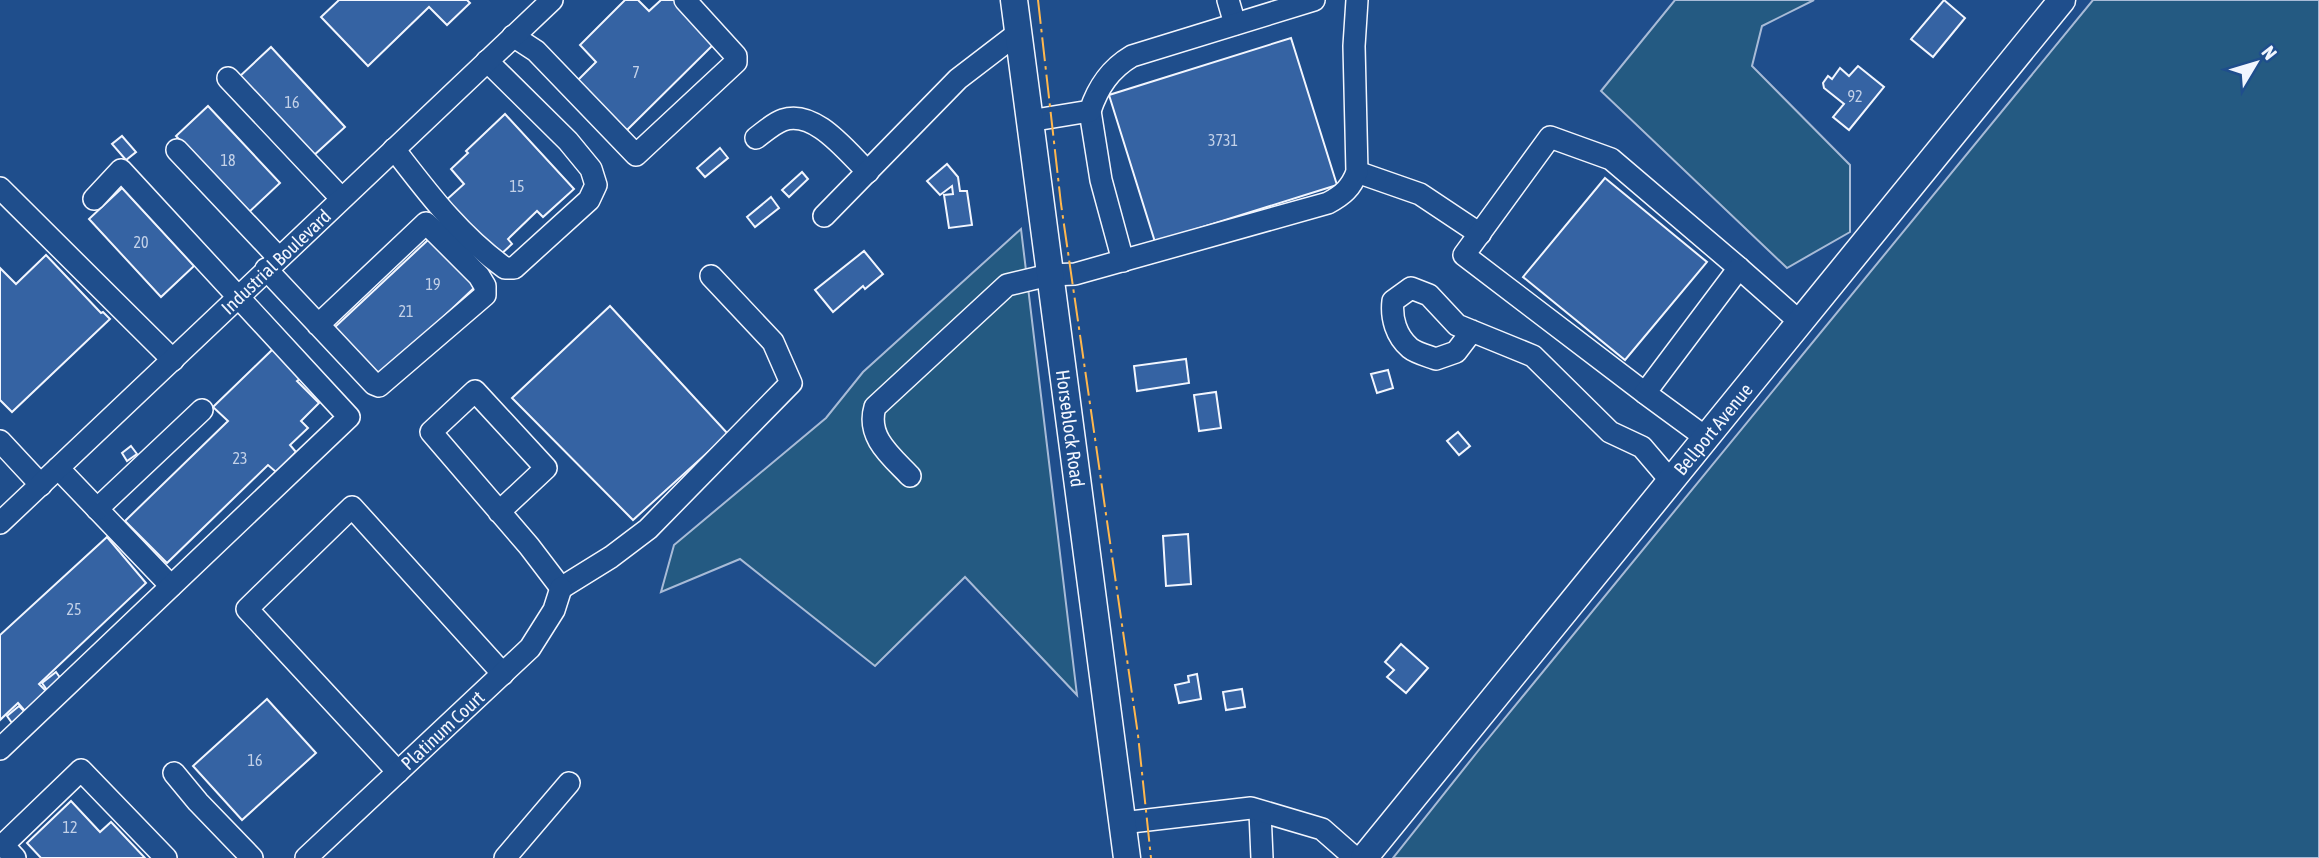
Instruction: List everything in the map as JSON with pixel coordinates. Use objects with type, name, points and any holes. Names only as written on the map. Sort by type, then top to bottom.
[{"type":"main road","name":"Horseblock Road","points":[[1014,0],[1127,858]]},
{"type":"main road","name":"Bellport Avenue","points":[[1364,858],[2062,0]]},
{"type":"street","name":"Industrial Boulevard","points":[[0,523],[552,0]]},
{"type":"street","points":[[513,36],[536,51],[636,155],[736,62],[736,56],[685,0]]},
{"type":"street","points":[[1228,0],[1235,24]]},
{"type":"street","points":[[1123,261],[1101,180],[1090,111],[1098,89],[1118,64],[1132,56],[1314,0]]},
{"type":"street","points":[[910,476],[874,433],[871,419],[875,407],[1007,285],[1049,275],[1075,274],[1328,203],[1353,184],[1357,172],[1353,46],[1357,0]]},
{"type":"street","points":[[824,216],[958,79],[1018,33]]},
{"type":"street","points":[[394,149],[432,200],[459,230],[505,268],[514,268],[589,200],[596,185],[592,169],[540,112],[487,61]]},
{"type":"street","points":[[228,78],[341,198]]},
{"type":"street","points":[[1029,121],[1090,111]]},
{"type":"street","points":[[756,138],[782,120],[799,117],[817,124],[868,172]]},
{"type":"street","points":[[1705,437],[1464,255],[1550,137],[1611,159],[1800,321]]},
{"type":"street","points":[[177,150],[272,263],[318,325],[374,384],[379,386],[485,295],[485,286],[479,276],[426,223],[318,325]]},
{"type":"street","points":[[0,750],[349,417],[121,170],[94,199]]},
{"type":"street","points":[[1357,172],[1420,194],[1480,234]]},
{"type":"street","points":[[0,188],[173,360]]},
{"type":"street","points":[[1646,393],[1739,268]]},
{"type":"street","points":[[499,512],[546,468],[475,391],[430,432],[561,588],[611,557],[648,529],[791,383],[773,342],[711,276]]},
{"type":"street","points":[[1472,331],[1533,356],[1610,432],[1642,447],[1671,481]]},
{"type":"street","points":[[97,509],[202,410]]},
{"type":"street","points":[[0,441],[41,485]]},
{"type":"street","points":[[58,468],[171,586]]},
{"type":"street","points":[[398,772],[247,609],[352,507],[503,674]]},
{"type":"street","name":"Platinum Court","points":[[306,858],[530,648],[554,610],[561,588]]},
{"type":"street","points":[[15,858],[3,845],[81,770],[166,858]]},
{"type":"street","points":[[174,773],[252,858]]},
{"type":"street","points":[[505,858],[569,783]]},
{"type":"street","points":[[1122,823],[1251,808],[1322,829],[1355,858]]},
{"type":"street","points":[[1260,812],[1262,858]]},
{"type":"shaded area","points":[[1675,0],[1814,0],[1762,26],[1752,66],[1850,165],[1850,232],[1787,268],[1601,91]]},
{"type":"shaded area","points":[[2093,0],[2319,0],[2319,858],[1393,858],[1478,751]]},
{"type":"shaded area","points":[[1021,229],[1077,695],[965,577],[875,666],[740,559],[661,592],[674,545],[826,418],[863,372]]},
{"type":"building","points":[[339,0],[467,0],[470,3],[447,25],[429,7],[368,66],[321,17]]},
{"type":"building","points":[[625,0],[638,0],[649,11],[661,0],[679,0],[718,40],[625,132],[576,82],[596,62],[580,45]]},
{"type":"building","points":[[1944,0],[1965,18],[1933,57],[1911,39]]},
{"type":"building","points":[[1291,38],[1337,185],[1155,242],[1109,95]]},
{"type":"building","points":[[271,47],[345,127],[312,157],[239,77]]},
{"type":"building","points":[[1858,66],[1884,87],[1849,130],[1833,117],[1844,104],[1824,88],[1823,83],[1828,76],[1832,79],[1840,68],[1849,76]]},
{"type":"building","points":[[208,106],[280,183],[248,213],[176,136]]},
{"type":"building","points":[[505,114],[574,189],[543,217],[537,211],[508,239],[512,244],[499,256],[444,202],[464,184],[451,169]]},
{"type":"building","points":[[122,136],[136,152],[126,160],[112,144]]},
{"type":"building","points":[[720,148],[728,158],[705,177],[697,168]]},
{"type":"building","points":[[947,164],[958,177],[960,191],[967,191],[972,225],[949,228],[944,195],[953,194],[952,186],[940,195],[927,181]]},
{"type":"building","points":[[802,172],[808,179],[789,197],[782,190]]},
{"type":"building","points":[[1605,178],[1707,262],[1625,360],[1523,277]]},
{"type":"building","points":[[122,188],[194,266],[161,297],[89,219]]},
{"type":"building","points":[[771,197],[779,208],[755,227],[747,217]]},
{"type":"building","points":[[429,239],[475,287],[380,377],[334,328]]},
{"type":"building","points":[[864,251],[883,274],[865,289],[863,286],[833,312],[815,290]]},
{"type":"building","points":[[46,255],[101,313],[110,319],[12,412],[0,400],[0,268],[16,284]]},
{"type":"building","points":[[610,306],[728,434],[633,520],[512,398]]},
{"type":"building","points":[[273,349],[301,378],[297,381],[319,403],[301,421],[308,428],[290,445],[296,452],[276,472],[268,465],[167,563],[125,521],[228,421],[213,407]]},
{"type":"building","points":[[1186,359],[1189,383],[1137,391],[1134,366]]},
{"type":"building","points":[[1388,370],[1393,388],[1377,393],[1371,374]]},
{"type":"building","points":[[1216,392],[1221,428],[1199,431],[1194,395]]},
{"type":"building","points":[[1458,432],[1470,446],[1459,455],[1447,441]]},
{"type":"building","points":[[131,446],[137,454],[127,461],[122,453]]},
{"type":"building","points":[[1188,534],[1191,584],[1166,586],[1163,536]]},
{"type":"building","points":[[107,537],[146,583],[39,684],[46,691],[25,711],[18,703],[0,720],[0,635]]},
{"type":"building","points":[[1401,644],[1428,668],[1406,693],[1387,677],[1394,670],[1385,662]]},
{"type":"building","points":[[56,672],[61,679],[47,690],[42,683]]},
{"type":"building","points":[[1197,674],[1201,699],[1179,703],[1175,685],[1189,682],[1188,676]]},
{"type":"building","points":[[1242,689],[1245,707],[1226,710],[1223,692]]},
{"type":"building","points":[[267,699],[316,753],[242,820],[193,766]]},
{"type":"building","points":[[19,706],[25,712],[12,723],[7,716]]},
{"type":"building","points":[[71,801],[100,832],[111,822],[145,858],[41,858],[27,843]]},
{"type":"power","points":[[1038,0],[1061,204],[1138,735],[1151,858]]}]
